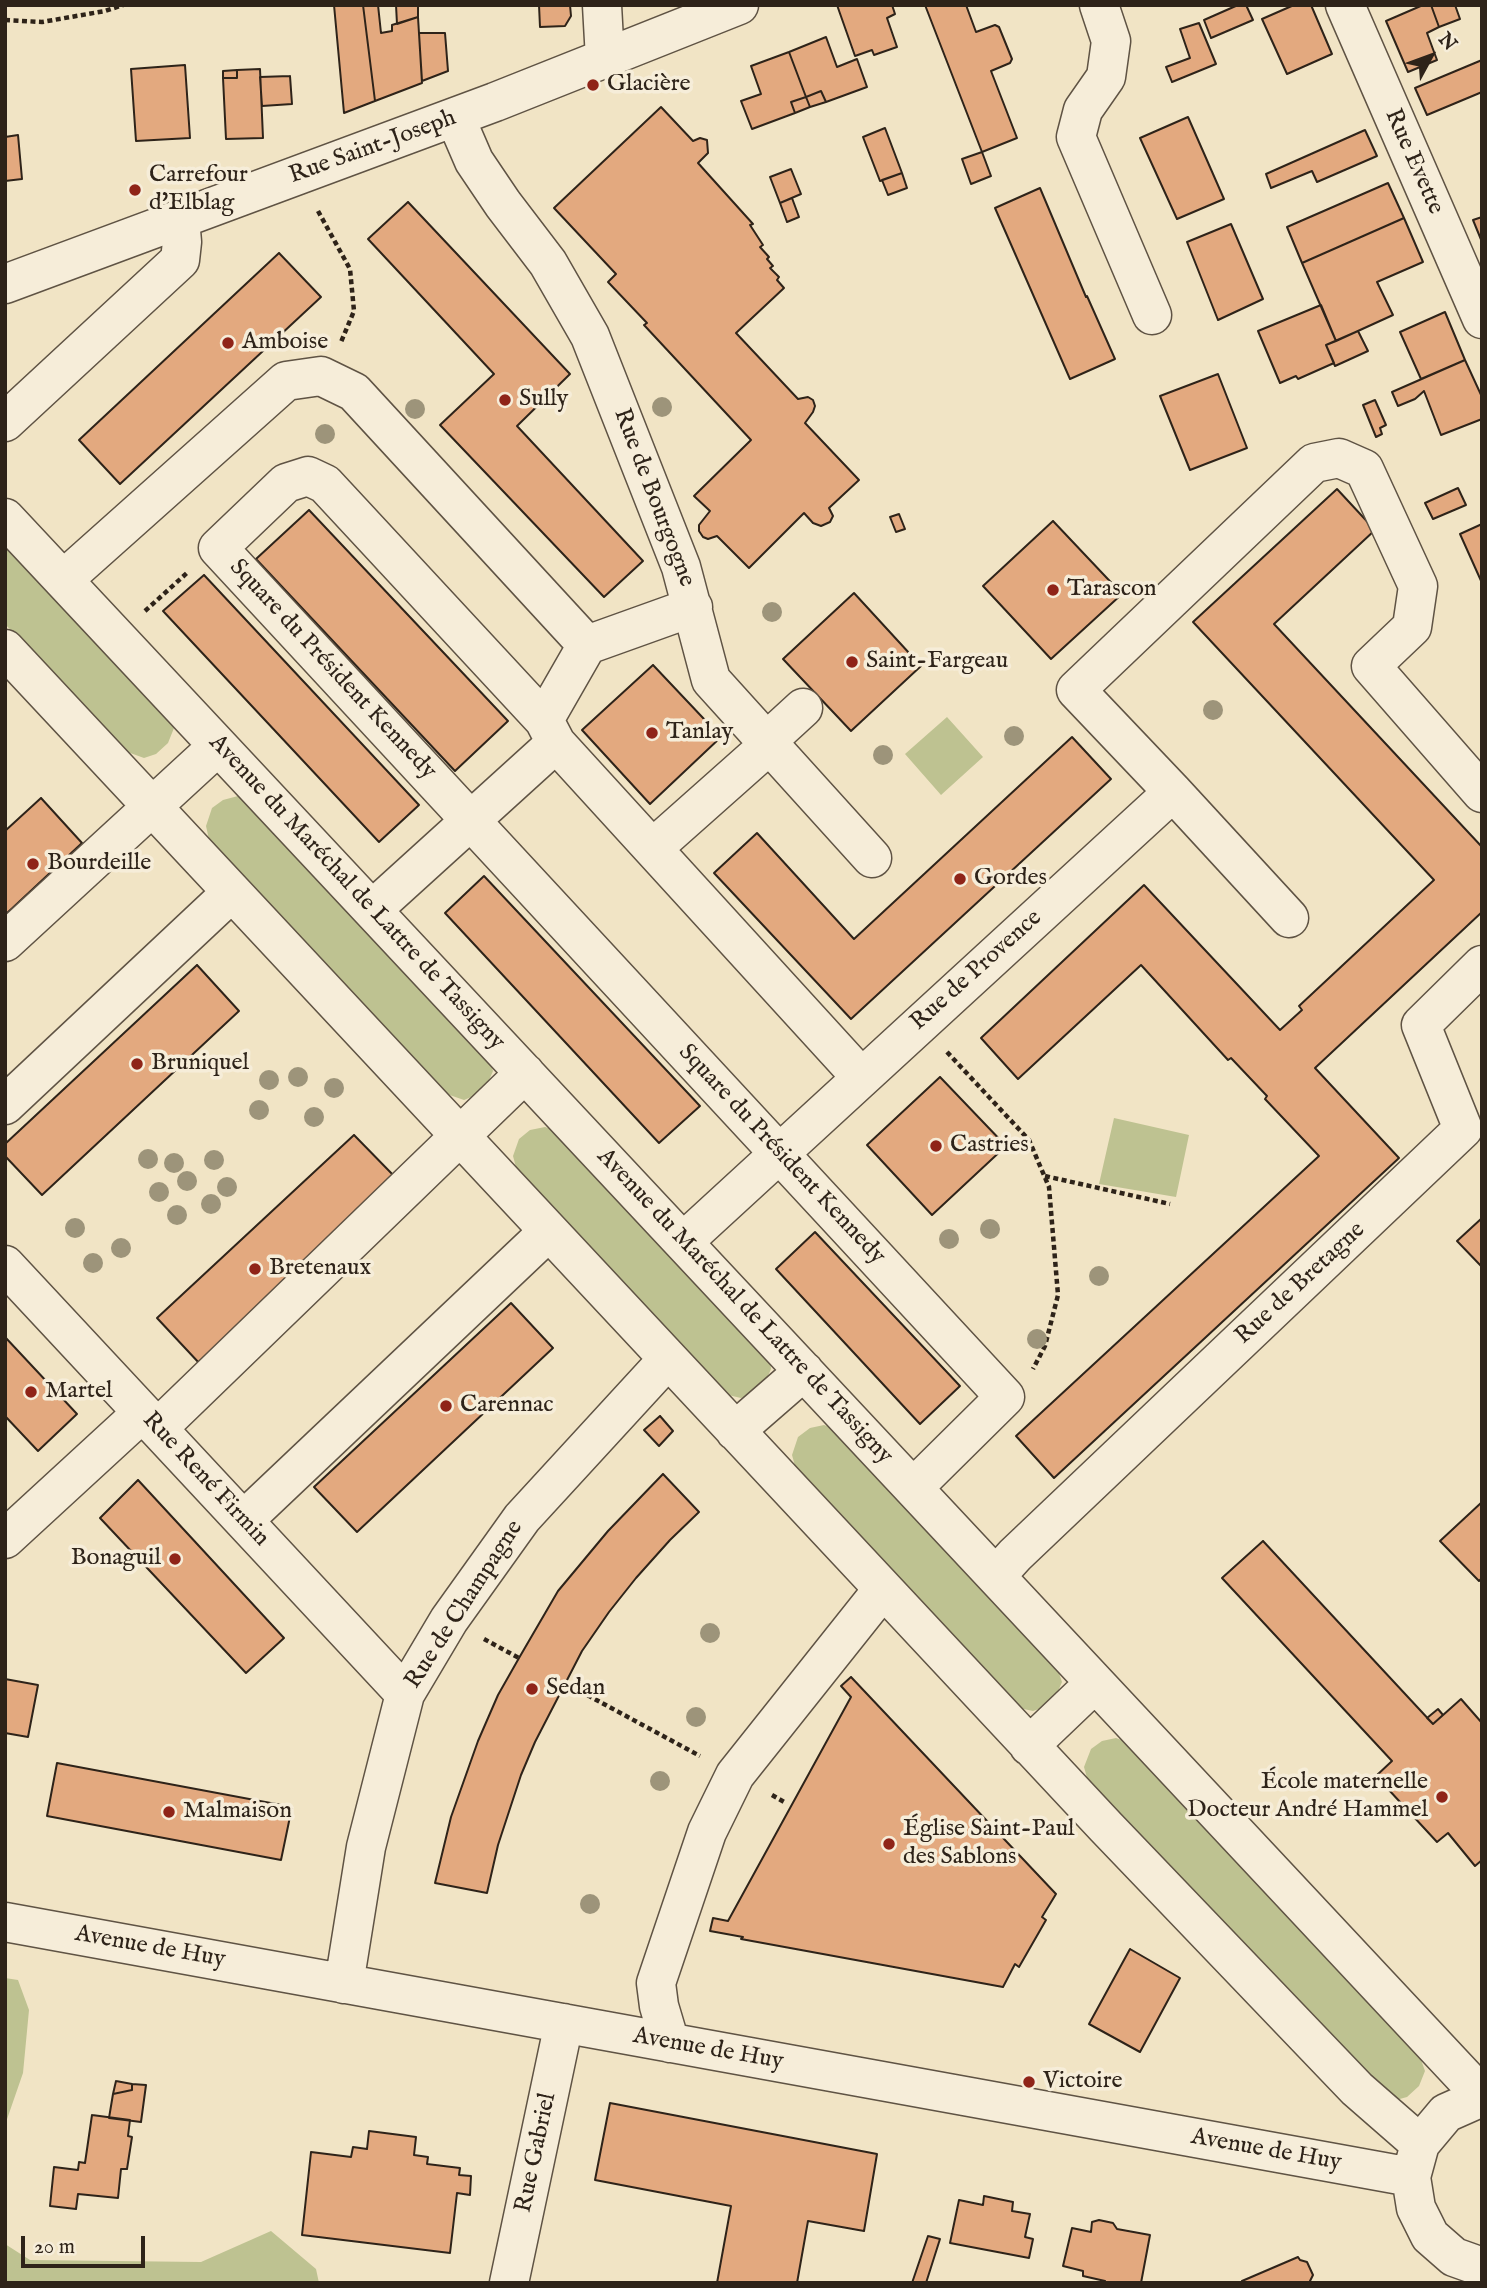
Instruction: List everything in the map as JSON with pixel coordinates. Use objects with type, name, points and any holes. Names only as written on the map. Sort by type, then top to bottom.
[{"type":"street","points":[[602,5],[605,59]]},
{"type":"street","name":"Rue Saint-Joseph","points":[[5,284],[456,117],[739,5]]},
{"type":"street","points":[[1099,5],[1111,40],[1106,77],[1083,110],[1076,137],[1152,314]]},
{"type":"street","name":"Rue Evette","points":[[1345,5],[1482,319]]},
{"type":"street","name":"Rue de Bourgogne","points":[[456,117],[474,161],[548,263],[590,336],[681,566],[711,680],[873,858]]},
{"type":"street","points":[[5,422],[180,260],[180,219]]},
{"type":"street","points":[[63,580],[286,381],[321,376],[354,392],[587,645]]},
{"type":"street","points":[[1289,918],[1076,690],[1314,463],[1339,458],[1364,469],[1418,586],[1412,627],[1371,666],[1482,793]]},
{"type":"street","name":"Square du Président Kennedy","points":[[861,1077],[325,484],[308,476],[286,484],[219,548],[1004,1397]]},
{"type":"street","name":"Avenue du Maréchal de Lattre de Tassigny","points":[[5,518],[1482,2096]]},
{"type":"street","points":[[372,910],[470,819],[550,731],[587,645],[693,607]]},
{"type":"street","points":[[5,649],[1029,1746],[1357,2089],[1416,2160]]},
{"type":"street","points":[[653,848],[803,708]]},
{"type":"street","points":[[5,942],[218,746]]},
{"type":"street","name":"Rue de Provence","points":[[682,1242],[1173,792]]},
{"type":"street","points":[[5,1105],[232,892]]},
{"type":"street","name":"Rue de Bretagne","points":[[996,1576],[1463,1129],[1421,1025],[1482,965]]},
{"type":"street","points":[[5,1539],[150,1420],[525,1073]]},
{"type":"street","points":[[244,1520],[549,1231]]},
{"type":"street","name":"Rue René Firmin","points":[[5,1265],[405,1694]]},
{"type":"street","name":"Rue de Champagne","points":[[344,1984],[366,1847],[405,1694],[449,1620],[522,1518],[668,1359]]},
{"type":"street","points":[[735,1431],[803,1371]]},
{"type":"street","points":[[912,1488],[1004,1397]]},
{"type":"street","points":[[670,2043],[659,2006],[656,1983],[707,1832],[735,1775],[883,1590]]},
{"type":"street","points":[[1029,1746],[1095,1683]]},
{"type":"street","name":"Avenue de Huy","points":[[5,1922],[670,2043],[1416,2160]]},
{"type":"street","name":"Rue Gabriel","points":[[509,2283],[564,2023]]},
{"type":"street","points":[[1460,2269],[1430,2236],[1416,2208],[1416,2160],[1446,2113],[1482,2096]]},
{"type":"path","points":[[5,20],[43,22],[105,11],[123,5]]},
{"type":"path","points":[[297,176],[350,269],[354,311],[342,341],[321,376]]},
{"type":"path","points":[[118,637],[210,552],[219,548]]},
{"type":"path","points":[[920,1023],[1029,1140],[1049,1187],[1058,1295],[1045,1346],[1032,1372],[1004,1397]]},
{"type":"path","points":[[1044,1175],[1170,1204]]},
{"type":"path","points":[[565,1683],[786,1803]]},
{"type":"green space","points":[[5,532],[166,704],[174,728],[168,743],[156,754],[144,758],[122,750],[5,624]]},
{"type":"green space","points":[[947,717],[983,757],[941,795],[905,754]]},
{"type":"green space","points":[[238,796],[251,802],[485,1046],[493,1071],[487,1085],[476,1095],[464,1100],[441,1092],[210,844],[206,826],[212,808],[223,800]]},
{"type":"green space","points":[[1114,1118],[1189,1135],[1176,1197],[1099,1184]]},
{"type":"green space","points":[[545,1127],[559,1132],[770,1356],[771,1369],[765,1383],[753,1394],[741,1398],[728,1395],[518,1175],[513,1156],[519,1139],[530,1130]]},
{"type":"green space","points":[[824,1425],[838,1430],[1054,1658],[1062,1682],[1056,1696],[1045,1707],[1033,1711],[1019,1708],[797,1473],[792,1455],[798,1437],[810,1428]]},
{"type":"green space","points":[[1116,1738],[1130,1743],[1419,2054],[1425,2071],[1419,2086],[1407,2097],[1396,2100],[1382,2097],[1089,1785],[1084,1767],[1091,1749],[1102,1741]]},
{"type":"green space","points":[[5,1978],[18,1980],[29,2010],[23,2073],[5,2125]]},
{"type":"green space","points":[[271,2231],[316,2269],[319,2283],[5,2283],[5,2244],[30,2260],[201,2262]]},
{"type":"building","points":[[334,5],[363,5],[375,101],[344,113]]},
{"type":"building","points":[[363,5],[378,5],[381,33],[392,31],[392,25],[418,17],[422,83],[375,101]]},
{"type":"building","points":[[396,5],[418,5],[418,17],[397,24]]},
{"type":"building","points":[[539,5],[570,5],[571,16],[565,26],[540,27]]},
{"type":"building","points":[[837,5],[892,5],[895,14],[887,18],[897,47],[874,55],[872,50],[855,56]]},
{"type":"building","points":[[925,5],[966,5],[976,32],[995,25],[999,27],[1012,59],[1010,63],[991,71],[1017,138],[982,152]]},
{"type":"building","points":[[1238,5],[1246,5],[1253,20],[1211,38],[1204,20]]},
{"type":"building","points":[[1294,5],[1311,5],[1332,54],[1287,74],[1262,19]]},
{"type":"building","points":[[1423,5],[1431,5],[1439,27],[1427,33],[1437,60],[1408,72],[1386,21]]},
{"type":"building","points":[[1431,5],[1455,5],[1460,19],[1439,27]]},
{"type":"building","points":[[1199,23],[1216,64],[1172,82],[1166,67],[1190,58],[1180,29]]},
{"type":"building","points":[[419,33],[445,33],[448,71],[422,81]]},
{"type":"building","points":[[826,37],[837,67],[857,59],[867,87],[826,102],[821,91],[806,97],[789,52]]},
{"type":"building","points":[[789,52],[806,97],[791,102],[795,113],[752,129],[741,101],[761,94],[751,66]]},
{"type":"building","points":[[1482,60],[1482,92],[1427,115],[1415,88]]},
{"type":"building","points":[[185,65],[190,138],[136,141],[131,69]]},
{"type":"building","points":[[260,69],[263,138],[226,139],[223,78],[237,78],[237,70]]},
{"type":"building","points":[[237,70],[237,78],[223,78],[223,71]]},
{"type":"building","points":[[290,76],[292,104],[262,106],[260,77]]},
{"type":"building","points":[[821,91],[826,102],[810,107],[806,97]]},
{"type":"building","points":[[806,97],[810,107],[795,113],[791,102]]},
{"type":"building","points":[[661,107],[693,141],[700,138],[707,140],[708,153],[698,163],[753,224],[750,225],[763,245],[760,247],[773,266],[770,268],[779,277],[777,280],[784,288],[736,333],[798,399],[808,397],[813,400],[813,412],[805,423],[859,480],[829,508],[833,516],[830,522],[821,526],[813,523],[804,513],[749,568],[717,536],[708,539],[703,537],[699,525],[710,511],[694,496],[751,440],[644,325],[647,323],[608,282],[616,274],[554,208]]},
{"type":"building","points":[[1188,117],[1224,199],[1177,219],[1140,138]]},
{"type":"building","points":[[885,128],[902,173],[880,181],[863,137]]},
{"type":"building","points":[[1365,130],[1377,156],[1317,182],[1312,171],[1271,188],[1266,174]]},
{"type":"building","points":[[18,135],[22,179],[5,181],[5,137]]},
{"type":"building","points":[[982,152],[991,176],[971,184],[962,159]]},
{"type":"building","points":[[791,169],[801,194],[780,203],[770,177]]},
{"type":"building","points":[[902,173],[907,188],[888,195],[882,180]]},
{"type":"building","points":[[1388,183],[1404,218],[1302,263],[1287,227]]},
{"type":"building","points":[[1040,188],[1115,359],[1070,379],[995,208]]},
{"type":"building","points":[[792,198],[799,217],[787,222],[780,203]]},
{"type":"building","name":"Sully","points":[[408,202],[570,374],[517,426],[643,561],[604,597],[440,425],[494,374],[368,239]]},
{"type":"building","points":[[1482,217],[1482,242],[1473,220]]},
{"type":"building","points":[[1404,218],[1423,262],[1377,282],[1393,315],[1336,341],[1302,263]]},
{"type":"building","points":[[1231,224],[1263,299],[1218,320],[1187,242]]},
{"type":"building","name":"Amboise","points":[[279,253],[321,297],[120,484],[79,440]]},
{"type":"building","points":[[1321,305],[1336,341],[1326,345],[1334,363],[1298,379],[1296,376],[1280,383],[1258,331]]},
{"type":"building","points":[[1445,312],[1465,360],[1421,379],[1400,332]]},
{"type":"building","points":[[1358,331],[1368,351],[1335,366],[1326,345]]},
{"type":"building","points":[[1465,360],[1482,397],[1482,419],[1441,435],[1424,391],[1415,399],[1398,406],[1392,392]]},
{"type":"building","points":[[1218,374],[1247,448],[1190,470],[1160,396]]},
{"type":"building","points":[[1375,400],[1386,425],[1380,428],[1382,434],[1376,437],[1363,405]]},
{"type":"building","points":[[1458,488],[1466,505],[1433,519],[1425,503]]},
{"type":"building","points":[[1337,489],[1375,530],[1274,624],[1482,847],[1482,912],[1315,1068],[1399,1158],[1054,1478],[1016,1436],[1319,1156],[1265,1099],[1267,1096],[1231,1058],[1228,1060],[1141,965],[1018,1079],[981,1038],[1144,885],[1280,1030],[1302,1010],[1299,1006],[1434,880],[1193,622]]},
{"type":"building","points":[[309,510],[508,721],[455,771],[256,559]]},
{"type":"building","points":[[899,514],[905,529],[896,532],[890,517]]},
{"type":"building","name":"Tarascon","points":[[1053,521],[1122,594],[1051,659],[983,586]]},
{"type":"building","points":[[1482,524],[1482,583],[1460,534]]},
{"type":"building","points":[[204,575],[419,805],[379,842],[163,611]]},
{"type":"building","name":"Saint-Fargeau","points":[[854,593],[921,666],[851,731],[783,659]]},
{"type":"building","name":"Tanlay","points":[[653,665],[721,737],[650,804],[582,730]]},
{"type":"building","name":"Gordes","points":[[1072,737],[1111,779],[851,1019],[714,873],[757,833],[854,939]]},
{"type":"building","name":"Bourdeille","points":[[41,798],[82,843],[5,915],[5,831]]},
{"type":"building","points":[[484,876],[700,1106],[659,1143],[445,913]]},
{"type":"building","name":"Bruniquel","points":[[197,965],[239,1011],[42,1195],[5,1156],[5,1144]]},
{"type":"building","name":"Castries","points":[[940,1077],[1006,1146],[932,1215],[867,1145]]},
{"type":"building","name":"Bretenaux","points":[[354,1135],[397,1179],[200,1364],[157,1318]]},
{"type":"building","points":[[1482,1218],[1482,1267],[1457,1241]]},
{"type":"building","points":[[815,1232],[960,1386],[920,1424],[776,1269]]},
{"type":"building","name":"Carennac","points":[[511,1303],[553,1348],[357,1532],[314,1487]]},
{"type":"building","name":"Martel","points":[[5,1337],[77,1414],[38,1451],[5,1416]]},
{"type":"building","points":[[660,1416],[673,1431],[659,1446],[644,1430]]},
{"type":"building","name":"Sedan","points":[[663,1474],[699,1512],[636,1578],[582,1651],[521,1775],[498,1845],[487,1893],[435,1883],[451,1817],[478,1741],[498,1695],[558,1591],[608,1531]]},
{"type":"building","name":"Bonaguil","points":[[138,1480],[284,1638],[246,1673],[100,1518]]},
{"type":"building","points":[[1482,1502],[1482,1578],[1479,1581],[1440,1541]]},
{"type":"building","points":[[1263,1541],[1433,1724],[1461,1699],[1482,1723],[1482,1860],[1475,1866],[1448,1833],[1437,1842],[1376,1776],[1392,1761],[1222,1578]]},
{"type":"building","name":"Église Saint-Paul des Sablons","points":[[851,1677],[1056,1894],[1042,1917],[1046,1920],[1019,1967],[1015,1964],[1003,1987],[710,1931],[713,1918],[728,1921],[851,1697],[841,1686]]},
{"type":"building","points":[[5,1679],[38,1685],[28,1737],[5,1733]]},
{"type":"building","points":[[1438,1709],[1443,1715],[1433,1724],[1427,1718]]},
{"type":"building","name":"Malmaison","points":[[57,1763],[292,1807],[281,1860],[47,1816]]},
{"type":"building","points":[[1130,1949],[1180,1978],[1140,2052],[1089,2024]]},
{"type":"building","points":[[116,2081],[132,2084],[132,2090],[113,2094]]},
{"type":"building","points":[[132,2084],[146,2085],[141,2122],[109,2118],[113,2094],[132,2090]]},
{"type":"building","points":[[610,2103],[877,2154],[864,2231],[808,2221],[797,2283],[717,2283],[731,2206],[595,2180]]},
{"type":"building","points":[[92,2115],[130,2120],[128,2136],[132,2137],[127,2169],[121,2169],[118,2198],[78,2194],[76,2209],[50,2206],[54,2167],[78,2170],[79,2162],[85,2163]]},
{"type":"building","points":[[369,2131],[416,2137],[414,2155],[428,2157],[427,2164],[460,2168],[459,2175],[471,2176],[470,2195],[457,2193],[450,2253],[302,2235],[311,2152],[351,2157],[353,2147],[367,2149]]},
{"type":"building","points":[[984,2196],[1013,2202],[1012,2211],[1030,2214],[1025,2237],[1033,2239],[1029,2258],[950,2243],[959,2200],[983,2205]]},
{"type":"building","points":[[1099,2220],[1113,2223],[1117,2229],[1150,2235],[1141,2283],[1104,2283],[1105,2281],[1083,2276],[1083,2271],[1063,2266],[1072,2228],[1091,2232],[1092,2222]]},
{"type":"building","points":[[928,2236],[940,2239],[926,2283],[912,2283]]},
{"type":"building","points":[[1298,2257],[1307,2262],[1313,2275],[1309,2283],[1242,2281]]},
{"type":"place","name":"Glacière","points":[[593,85]]},
{"type":"place","name":"Carrefour d'Elblag","points":[[135,190]]},
{"type":"place","name":"Amboise","points":[[228,343]]},
{"type":"place","name":"Sully","points":[[505,400]]},
{"type":"place","name":"Tarascon","points":[[1053,590]]},
{"type":"place","name":"Saint-Fargeau","points":[[852,662]]},
{"type":"place","name":"Tanlay","points":[[652,733]]},
{"type":"place","name":"Bourdeille","points":[[33,864]]},
{"type":"place","name":"Gordes","points":[[960,879]]},
{"type":"place","name":"Bruniquel","points":[[137,1064]]},
{"type":"place","name":"Castries","points":[[936,1146]]},
{"type":"place","name":"Bretenaux","points":[[255,1269]]},
{"type":"place","name":"Martel","points":[[31,1392]]},
{"type":"place","name":"Carennac","points":[[446,1406]]},
{"type":"place","name":"Bonaguil","points":[[175,1559]]},
{"type":"place","name":"Sedan","points":[[532,1689]]},
{"type":"place","name":"École maternelle Docteur André Hammel","points":[[1442,1797]]},
{"type":"place","name":"Malmaison","points":[[169,1812]]},
{"type":"place","name":"Église Saint-Paul des Sablons","points":[[889,1844]]},
{"type":"place","name":"Victoire","points":[[1029,2082]]}]
